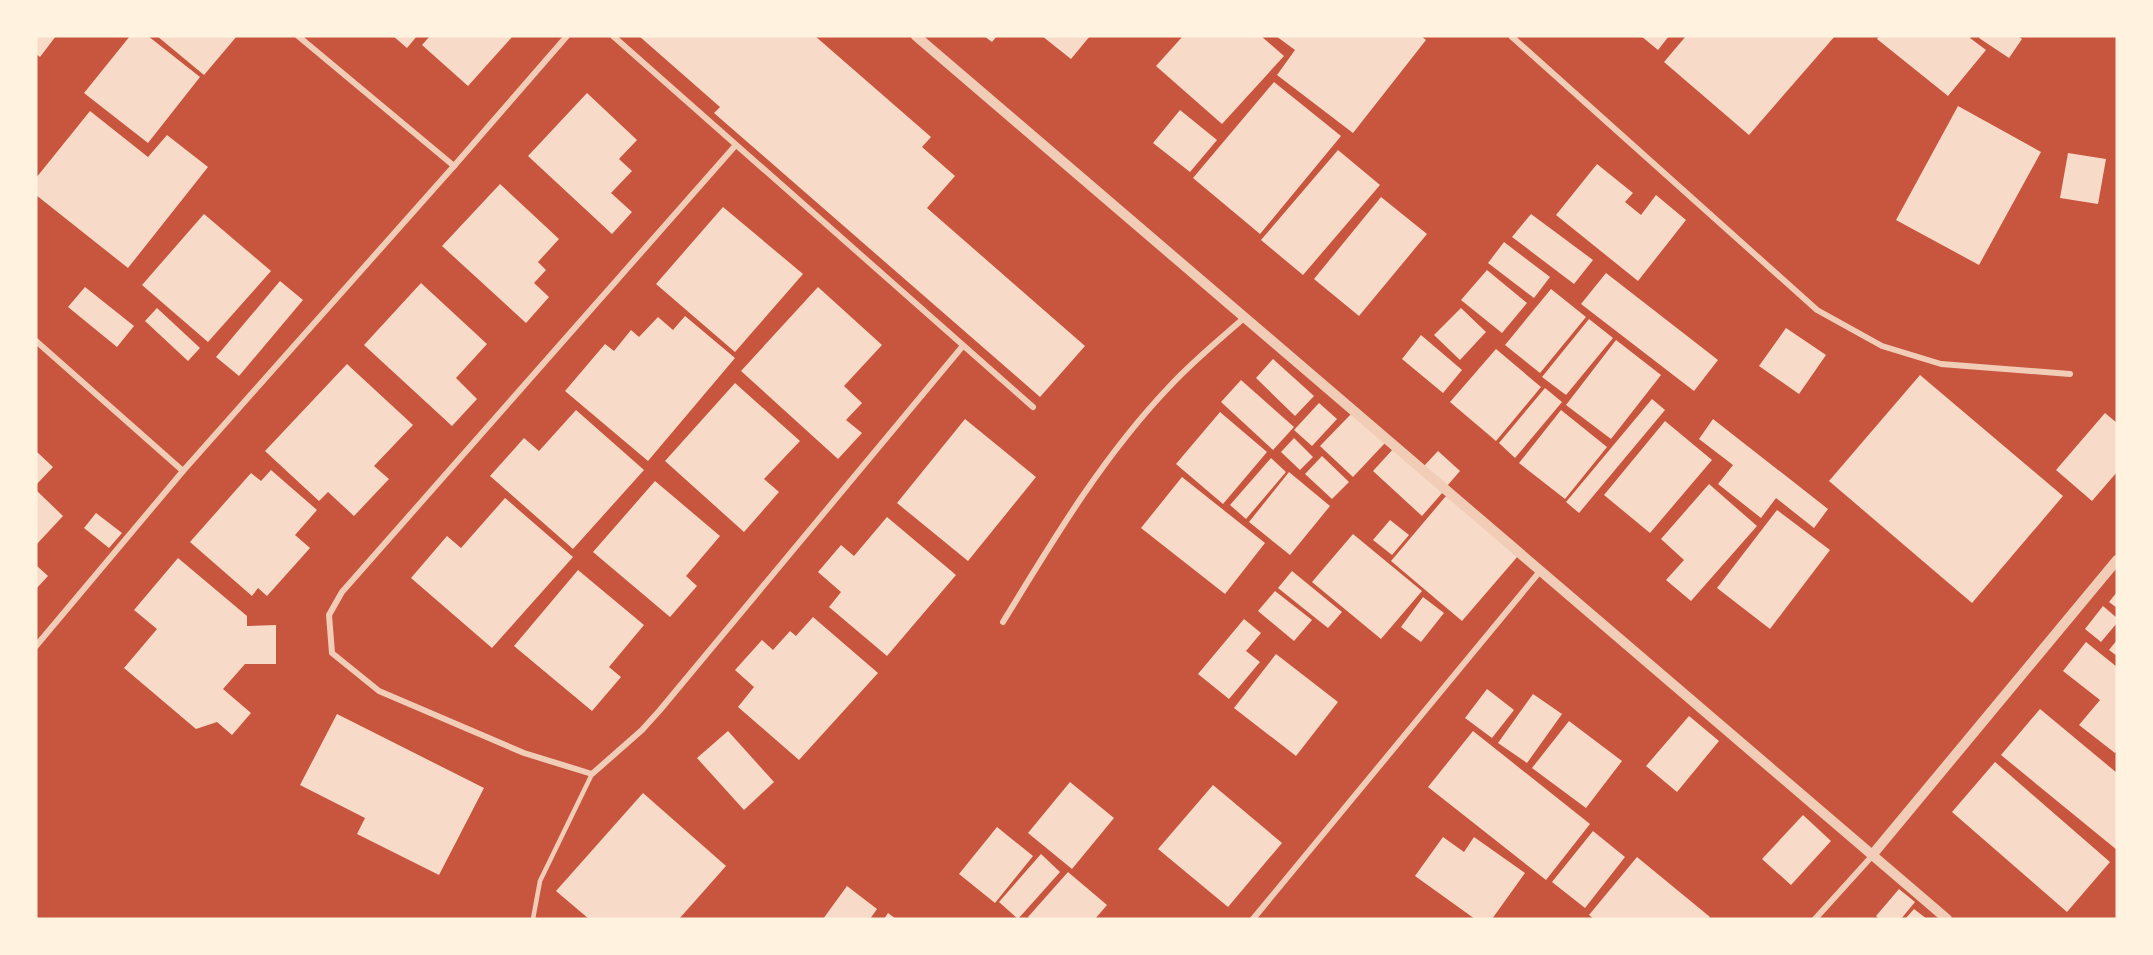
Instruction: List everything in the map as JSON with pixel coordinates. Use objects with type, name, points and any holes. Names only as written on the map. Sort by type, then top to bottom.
[{"type":"street","points":[[298,36],[454,166]]},
{"type":"street","points":[[36,646],[183,471],[567,36]]},
{"type":"street","points":[[613,36],[962,347],[1033,407]]},
{"type":"street","points":[[916,36],[1947,919]]},
{"type":"street","points":[[1511,36],[1817,310],[1882,346],[1941,364],[2070,374]]},
{"type":"street","points":[[735,146],[342,592],[329,615],[332,653],[379,691],[524,753],[592,774],[642,730],[660,710],[962,347]]},
{"type":"street","points":[[1003,622],[1064,522],[1112,454],[1169,387],[1244,318]]},
{"type":"street","points":[[36,341],[183,471]]},
{"type":"street","points":[[1815,919],[1873,854],[2117,560]]},
{"type":"street","points":[[1252,919],[1541,570]]},
{"type":"lane","points":[[533,919],[540,881],[592,774]]},
{"type":"building","points":[[36,36],[56,36],[40,57],[36,54]]},
{"type":"building","points":[[130,36],[148,36],[200,77],[148,143],[84,93]]},
{"type":"building","points":[[157,36],[237,36],[204,75]]},
{"type":"building","points":[[393,36],[417,36],[407,48]]},
{"type":"building","points":[[430,36],[513,36],[468,86],[422,45]]},
{"type":"building","points":[[639,36],[815,36],[931,137],[922,147],[955,176],[927,208],[1085,346],[1040,397],[714,113],[720,107]]},
{"type":"building","points":[[984,36],[997,36],[992,42]]},
{"type":"building","points":[[1042,36],[1090,36],[1071,59]]},
{"type":"building","points":[[1183,36],[1261,36],[1284,56],[1222,124],[1156,66]]},
{"type":"building","points":[[1276,36],[1421,36],[1426,40],[1353,133],[1277,75],[1295,50]]},
{"type":"building","points":[[1641,36],[1669,36],[1658,50]]},
{"type":"building","points":[[1686,36],[1835,36],[1749,135],[1664,62]]},
{"type":"building","points":[[1879,36],[1972,36],[1970,38],[1986,50],[1948,96],[1877,39]]},
{"type":"building","points":[[1980,36],[2018,36],[2022,39],[2009,58],[1979,38]]},
{"type":"building","points":[[1274,82],[1341,136],[1260,234],[1193,178]]},
{"type":"building","points":[[587,93],[637,140],[619,159],[632,171],[611,193],[632,212],[612,234],[528,156]]},
{"type":"building","points":[[1958,106],[2041,152],[1979,265],[1896,220]]},
{"type":"building","points":[[1180,110],[1217,140],[1190,172],[1153,143]]},
{"type":"building","points":[[90,111],[148,157],[167,135],[208,167],[128,268],[36,195],[36,178]]},
{"type":"building","points":[[1338,150],[1380,185],[1303,275],[1261,240]]},
{"type":"building","points":[[2068,153],[2106,159],[2098,204],[2060,198]]},
{"type":"building","points":[[1597,164],[1633,193],[1625,202],[1641,215],[1656,195],[1686,220],[1638,281],[1556,215]]},
{"type":"building","points":[[500,184],[559,239],[538,262],[546,270],[534,283],[549,297],[526,323],[442,246]]},
{"type":"building","points":[[1381,197],[1427,234],[1359,316],[1314,279]]},
{"type":"building","points":[[723,207],[803,274],[735,352],[656,284]]},
{"type":"building","points":[[204,214],[271,271],[208,342],[142,285]]},
{"type":"building","points":[[1531,214],[1593,260],[1574,284],[1512,237]]},
{"type":"building","points":[[1504,242],[1550,277],[1534,298],[1488,263]]},
{"type":"building","points":[[1487,270],[1527,303],[1502,333],[1461,300]]},
{"type":"building","points":[[1606,273],[1718,360],[1694,391],[1581,304]]},
{"type":"building","points":[[280,281],[303,300],[239,376],[216,357]]},
{"type":"building","points":[[421,283],[487,344],[456,378],[477,399],[452,426],[364,345]]},
{"type":"building","points":[[85,287],[134,326],[117,347],[68,307]]},
{"type":"building","points":[[818,287],[882,345],[844,386],[862,403],[846,420],[862,433],[838,459],[741,371]]},
{"type":"building","points":[[1551,289],[1586,317],[1540,373],[1505,345]]},
{"type":"building","points":[[157,308],[200,348],[188,361],[145,321]]},
{"type":"building","points":[[1461,308],[1486,332],[1460,360],[1434,335]]},
{"type":"building","points":[[685,316],[735,358],[648,461],[565,391],[605,344],[614,351],[631,330],[639,337],[658,317],[673,330]]},
{"type":"building","points":[[1589,319],[1613,338],[1566,395],[1542,377]]},
{"type":"building","points":[[1786,328],[1826,355],[1799,394],[1759,366]]},
{"type":"building","points":[[1421,335],[1462,370],[1443,393],[1402,359]]},
{"type":"building","points":[[1616,340],[1661,375],[1611,439],[1566,405]]},
{"type":"building","points":[[1496,349],[1541,387],[1496,441],[1450,402]]},
{"type":"building","points":[[1273,359],[1314,396],[1295,416],[1256,378]]},
{"type":"building","points":[[347,364],[413,425],[374,466],[389,479],[354,516],[328,492],[319,501],[265,451]]},
{"type":"building","points":[[1920,375],[2063,496],[1972,603],[1829,481]]},
{"type":"building","points":[[1241,380],[1294,427],[1273,450],[1221,402]]},
{"type":"building","points":[[735,383],[800,441],[764,479],[779,492],[744,532],[665,461]]},
{"type":"building","points":[[1545,388],[1562,402],[1515,458],[1499,443]]},
{"type":"building","points":[[1652,399],[1665,410],[1579,513],[1566,502]]},
{"type":"building","points":[[1319,403],[1337,419],[1312,446],[1294,430]]},
{"type":"building","points":[[576,410],[644,470],[573,549],[490,476],[524,438],[539,451]]},
{"type":"building","points":[[1561,410],[1607,447],[1565,499],[1519,463]]},
{"type":"building","points":[[1220,412],[1267,452],[1223,504],[1176,464]]},
{"type":"building","points":[[1353,412],[1385,443],[1353,477],[1320,446]]},
{"type":"building","points":[[2105,413],[2117,423],[2117,472],[2092,501],[2056,470]]},
{"type":"building","points":[[965,419],[1036,477],[968,561],[897,503]]},
{"type":"building","points":[[1713,419],[1828,509],[1814,528],[1776,498],[1761,518],[1718,484],[1733,465],[1699,439]]},
{"type":"building","points":[[1665,421],[1712,460],[1650,533],[1604,495]]},
{"type":"building","points":[[1294,438],[1313,457],[1300,470],[1281,452]]},
{"type":"building","points":[[1394,448],[1443,492],[1422,516],[1373,471]]},
{"type":"building","points":[[36,451],[53,467],[36,485]]},
{"type":"building","points":[[1438,451],[1460,471],[1447,486],[1424,466]]},
{"type":"building","points":[[1322,456],[1349,482],[1332,499],[1305,474]]},
{"type":"building","points":[[1271,458],[1286,472],[1246,519],[1230,505]]},
{"type":"building","points":[[271,470],[317,510],[295,535],[310,548],[267,596],[258,588],[252,596],[190,542],[251,473],[261,481]]},
{"type":"building","points":[[1289,472],[1330,506],[1290,555],[1249,522]]},
{"type":"building","points":[[1182,477],[1265,543],[1225,594],[1141,528]]},
{"type":"building","points":[[655,481],[720,536],[686,576],[697,586],[670,617],[593,552]]},
{"type":"building","points":[[1709,484],[1757,526],[1691,601],[1666,580],[1684,560],[1661,539]]},
{"type":"building","points":[[36,490],[63,516],[36,545]]},
{"type":"building","points":[[1446,496],[1518,556],[1462,621],[1391,561]]},
{"type":"building","points":[[505,498],[573,557],[492,648],[411,578],[447,536],[461,548]]},
{"type":"building","points":[[1777,510],[1830,550],[1770,629],[1717,588]]},
{"type":"building","points":[[96,513],[122,533],[109,548],[84,528]]},
{"type":"building","points":[[887,517],[956,575],[887,656],[829,607],[841,592],[818,572],[841,545],[854,556]]},
{"type":"building","points":[[1390,520],[1409,535],[1392,555],[1373,540]]},
{"type":"building","points":[[1353,534],[1422,591],[1381,639],[1312,582]]},
{"type":"building","points":[[178,558],[247,616],[247,626],[276,625],[276,664],[245,664],[223,689],[251,713],[232,735],[217,722],[196,729],[124,668],[157,629],[134,610]]},
{"type":"building","points":[[36,565],[48,576],[36,589]]},
{"type":"building","points":[[578,570],[644,625],[609,667],[621,677],[592,711],[514,646]]},
{"type":"building","points":[[1292,571],[1342,612],[1328,628],[1278,588]]},
{"type":"building","points":[[1275,591],[1312,620],[1294,641],[1258,611]]},
{"type":"building","points":[[2117,592],[2117,608],[2109,602]]},
{"type":"building","points":[[1423,597],[1444,613],[1421,642],[1401,627]]},
{"type":"building","points":[[2103,606],[2117,618],[2117,623],[2101,642],[2085,629]]},
{"type":"building","points":[[813,617],[878,673],[799,760],[738,707],[754,687],[735,670],[762,640],[773,650],[790,631],[796,636]]},
{"type":"building","points":[[1244,619],[1261,633],[1246,651],[1260,662],[1229,699],[1198,674]]},
{"type":"building","points":[[2117,640],[2117,656],[2109,650]]},
{"type":"building","points":[[2086,642],[2117,667],[2117,750],[2115,753],[2079,725],[2100,700],[2063,671]]},
{"type":"building","points":[[1276,654],[1338,702],[1296,756],[1234,708]]},
{"type":"building","points":[[1487,689],[1514,710],[1492,738],[1465,718]]},
{"type":"building","points":[[1533,694],[1562,714],[1527,763],[1498,743]]},
{"type":"building","points":[[2040,709],[2117,773],[2117,850],[2001,755]]},
{"type":"building","points":[[337,714],[484,788],[439,875],[357,834],[365,818],[300,785]]},
{"type":"building","points":[[1689,716],[1719,741],[1677,792],[1646,766]]},
{"type":"building","points":[[1569,721],[1622,761],[1586,808],[1532,768]]},
{"type":"building","points":[[728,731],[774,782],[744,810],[697,758]]},
{"type":"building","points":[[1473,731],[1590,824],[1546,880],[1428,787]]},
{"type":"building","points":[[1995,762],[2110,862],[2067,912],[1952,812]]},
{"type":"building","points":[[1070,782],[1114,818],[1072,869],[1028,833]]},
{"type":"building","points":[[1213,785],[1282,843],[1228,907],[1158,849]]},
{"type":"building","points":[[643,793],[726,866],[679,919],[589,919],[556,891]]},
{"type":"building","points":[[1803,815],[1831,841],[1791,885],[1762,859]]},
{"type":"building","points":[[997,827],[1033,856],[995,903],[959,874]]},
{"type":"building","points":[[1593,831],[1625,857],[1585,908],[1552,882]]},
{"type":"building","points":[[1443,837],[1464,852],[1474,837],[1525,873],[1492,919],[1475,919],[1415,876]]},
{"type":"building","points":[[1041,854],[1060,872],[1018,919],[999,902]]},
{"type":"building","points":[[1637,857],[1710,917],[1708,919],[1594,919],[1589,915]]},
{"type":"building","points":[[1068,872],[1107,905],[1095,919],[1030,919],[1028,917]]},
{"type":"building","points":[[847,886],[877,909],[870,919],[823,919]]},
{"type":"building","points":[[1899,889],[1915,902],[1901,919],[1879,919],[1876,916]]},
{"type":"building","points":[[1914,909],[1927,919],[1905,919]]},
{"type":"building","points":[[888,913],[896,919],[884,919]]}]
